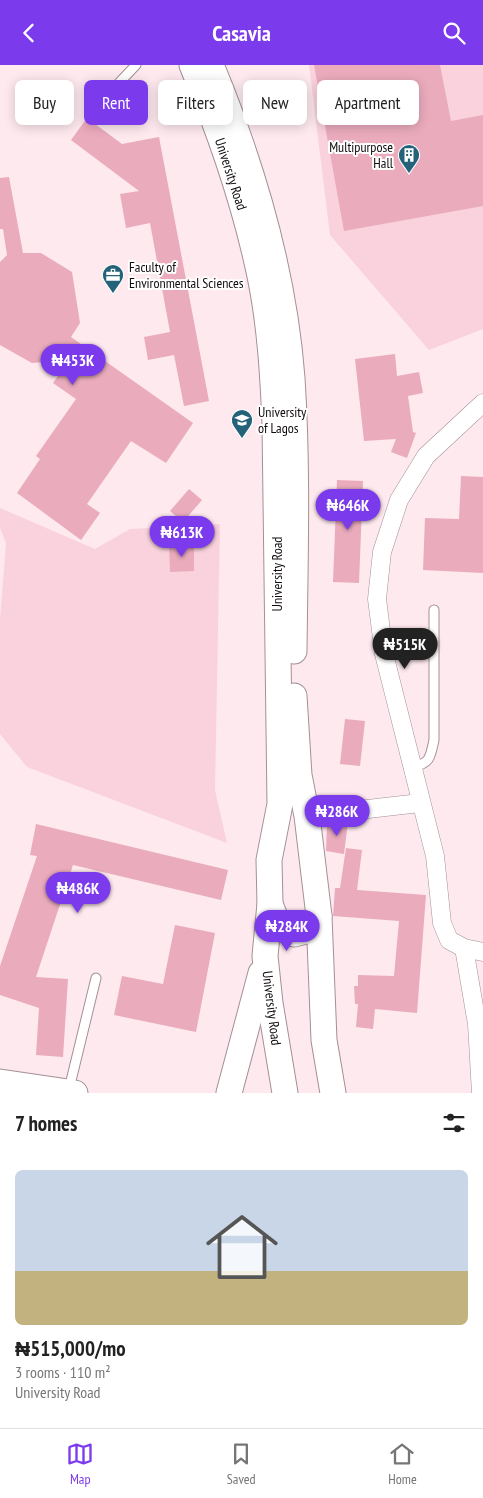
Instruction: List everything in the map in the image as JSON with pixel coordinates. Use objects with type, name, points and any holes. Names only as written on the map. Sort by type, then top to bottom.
[{"type":"main road","name":"University Road","points":[[192,65],[215,126],[245,218],[260,276],[273,374],[280,804],[269,861],[270,904],[266,956],[270,1003],[285,1093]]},
{"type":"main road","name":"University Road","points":[[211,65],[231,117],[260,206],[275,264],[291,368],[295,488],[294,710],[299,775],[307,816],[319,916],[324,1040],[333,1093]]},
{"type":"main road","points":[[270,904],[279,927],[294,933],[310,930],[319,916]]},
{"type":"main road","points":[[229,1093],[266,956]]},
{"type":"main road","points":[[316,1093],[324,1040]]},
{"type":"main road","points":[[0,1083],[72,1093]]},
{"type":"street","points":[[483,403],[426,456],[399,500],[382,552],[377,599],[384,654],[420,803],[435,856],[442,923],[449,940],[464,949],[483,952]]},
{"type":"street","points":[[307,816],[420,803]]},
{"type":"street","points":[[464,949],[477,1024],[478,1075],[481,1093]]},
{"type":"lane","points":[[122,80],[136,65]]},
{"type":"lane","points":[[412,768],[425,764],[431,756],[434,740],[434,610]]},
{"type":"lane","points":[[72,1093],[96,977]]},
{"type":"shaded area","points":[[309,65],[483,65],[483,329],[429,350],[330,235]]},
{"type":"shaded area","points":[[0,508],[95,549],[130,529],[220,524],[215,790],[227,843],[27,767],[0,734],[0,619],[6,543],[0,528]]},
{"type":"building","name":"Multipurpose Hall","points":[[314,65],[440,65],[451,121],[483,115],[483,206],[344,231],[325,125],[419,125],[419,80],[317,80],[317,82]]},
{"type":"building","points":[[84,122],[84,125],[96,125],[122,144],[159,137],[209,401],[184,406],[174,355],[148,360],[144,337],[170,332],[150,223],[126,228],[120,194],[139,191],[71,140]]},
{"type":"building","points":[[9,177],[23,253],[41,253],[72,272],[80,323],[71,337],[193,423],[166,463],[131,441],[87,504],[100,513],[81,540],[17,493],[40,459],[36,456],[76,399],[53,383],[69,360],[32,363],[0,345],[0,262],[7,255],[3,229],[0,229],[0,178]]},
{"type":"building","points":[[395,354],[397,376],[419,372],[423,393],[408,396],[413,432],[416,433],[407,458],[391,452],[396,439],[364,441],[355,359]]},
{"type":"building","points":[[461,476],[483,477],[483,573],[423,570],[425,518],[459,519]]},
{"type":"building","points":[[337,480],[363,481],[359,583],[333,582]]},
{"type":"building","points":[[189,489],[202,500],[183,522],[170,511]]},
{"type":"building","points":[[169,544],[194,544],[194,571],[170,572]]},
{"type":"building","points":[[345,719],[365,721],[360,766],[340,764]]},
{"type":"building","points":[[348,822],[344,854],[326,851],[327,824]]},
{"type":"building","points":[[36,824],[228,870],[221,900],[73,865],[36,977],[68,979],[63,1057],[36,1055],[39,1008],[0,995],[0,966],[37,856],[30,855]]},
{"type":"building","points":[[346,848],[362,850],[357,890],[426,895],[417,1013],[375,1009],[373,1029],[356,1027],[358,1004],[355,1004],[354,986],[358,986],[358,975],[394,976],[399,921],[333,916],[335,888],[340,888]]},
{"type":"building","points":[[175,925],[215,933],[196,1032],[114,1015],[122,976],[163,984]]},
{"type":"place","name":"Multipurpose Hall","points":[[409,174]]},
{"type":"place","name":"Faculty of Environmental Sciences","points":[[113,294]]},
{"type":"place","name":"University of Lagos","points":[[242,439]]}]
